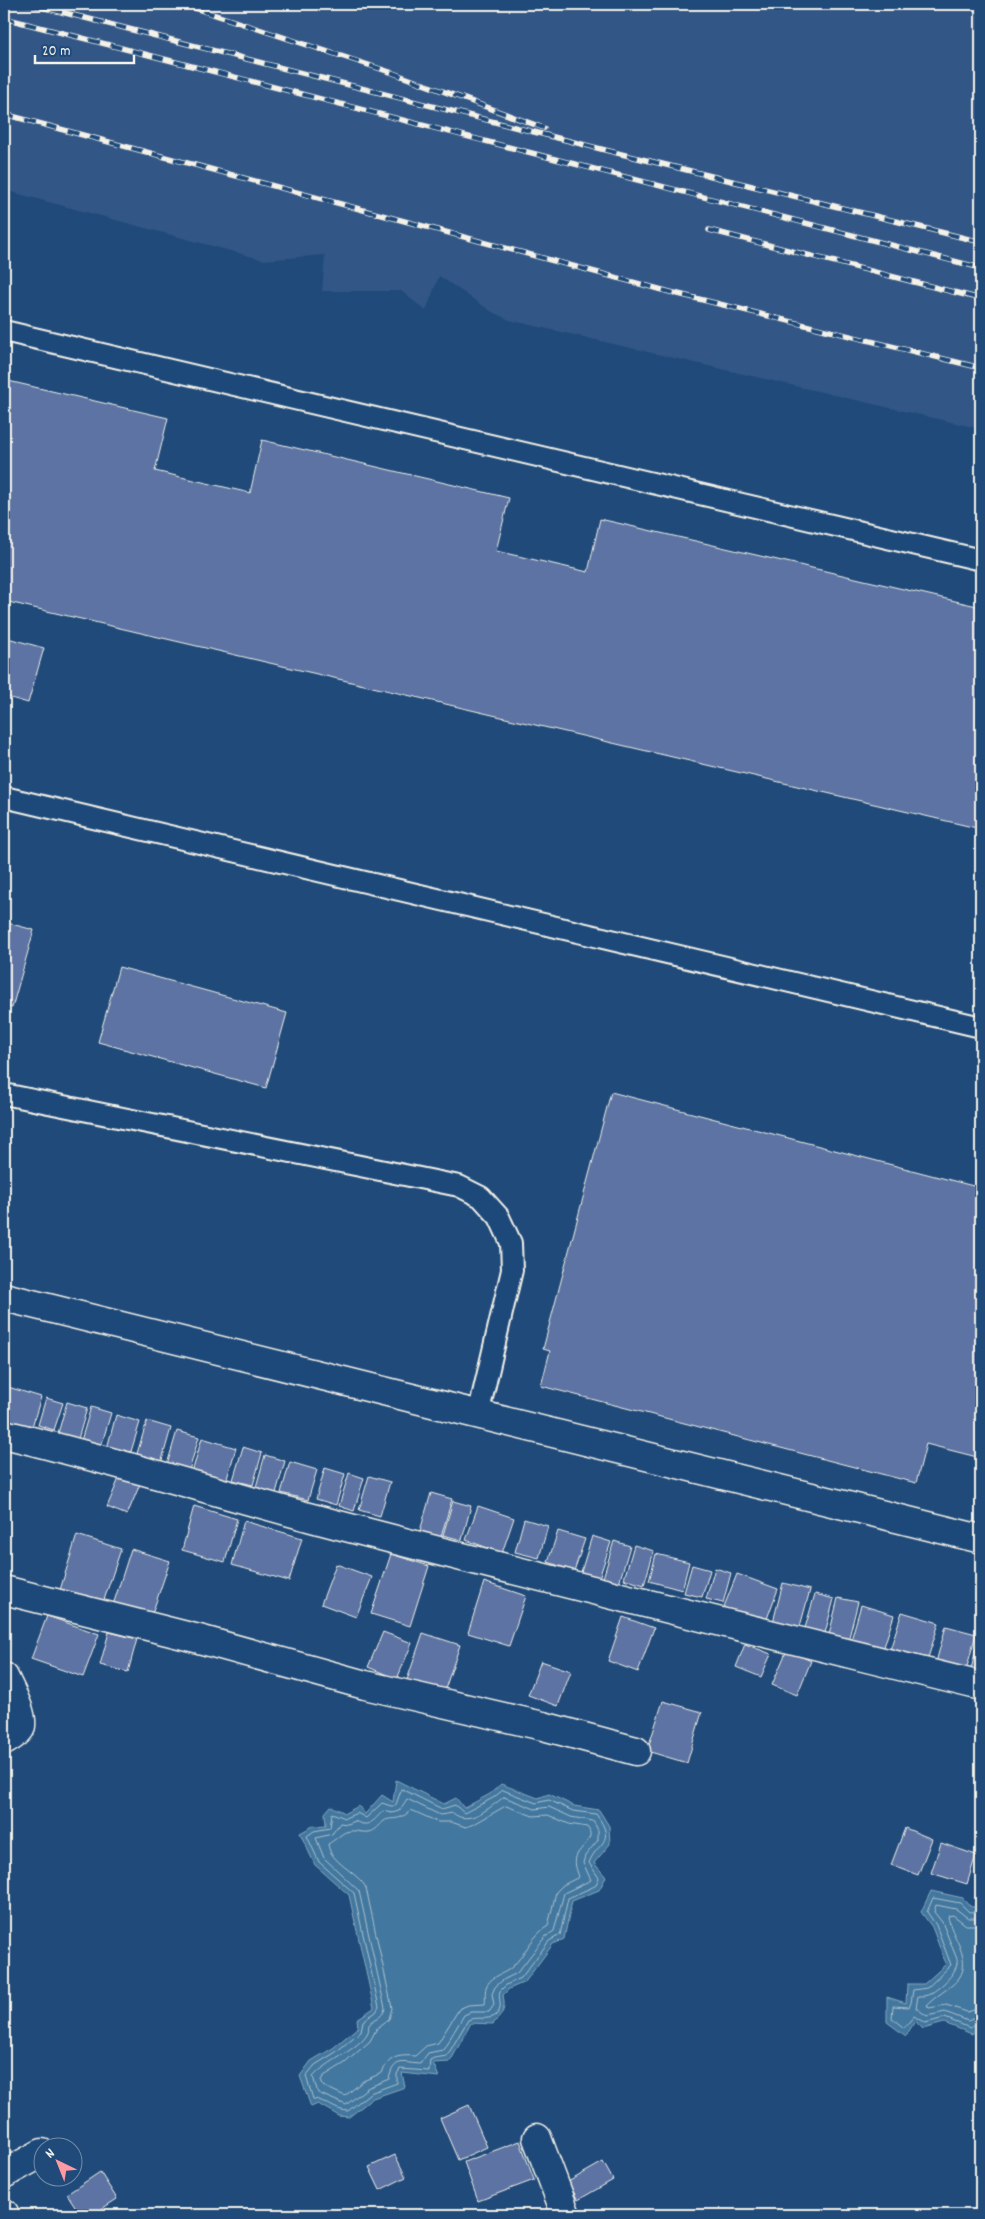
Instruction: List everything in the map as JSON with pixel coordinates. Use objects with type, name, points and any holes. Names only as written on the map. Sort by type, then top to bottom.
[{"type":"street","points":[[4,1297],[981,1540]]},
{"type":"street","points":[[4,1434],[105,1459],[310,1517],[507,1568],[981,1686]]},
{"type":"street","points":[[4,1590],[190,1636],[365,1685],[543,1726],[636,1751]]},
{"type":"street","points":[[4,1677],[21,1718],[21,1727],[16,1734],[4,1742]]},
{"type":"street","points":[[537,2138],[566,2215]]},
{"type":"street","points":[[4,2174],[32,2159]]},
{"type":"lane","points":[[4,331],[981,560]]},
{"type":"lane","points":[[4,797],[981,1026]]},
{"type":"lane","points":[[4,1094],[459,1186],[481,1197],[499,1217],[511,1243],[512,1270],[478,1415]]},
{"type":"shaded area","points":[[4,4],[981,4],[981,429],[509,320],[492,312],[439,276],[426,311],[401,291],[322,291],[325,255],[264,260],[4,190]]},
{"type":"water","points":[[396,1780],[444,1804],[456,1798],[464,1808],[490,1794],[501,1784],[538,1798],[549,1794],[574,1806],[599,1810],[609,1826],[610,1844],[594,1863],[606,1877],[599,1890],[572,1901],[564,1939],[553,1944],[525,1982],[509,1989],[503,1995],[504,2008],[493,2024],[471,2023],[450,2062],[433,2063],[439,2077],[402,2073],[405,2087],[373,2098],[349,2117],[339,2116],[318,2104],[311,2107],[300,2076],[311,2061],[333,2048],[358,2027],[357,2019],[374,2008],[349,1895],[315,1865],[300,1833],[313,1826],[326,1825],[325,1813],[331,1806],[345,1813],[359,1806],[365,1814],[382,1795],[393,1802]]},
{"type":"water","points":[[931,1891],[963,1898],[971,1907],[981,1906],[981,2025],[972,2034],[944,2023],[923,2029],[915,2021],[906,2036],[887,2022],[887,1997],[906,2003],[907,1984],[924,1984],[946,1964],[932,1927],[921,1912]]},
{"type":"building","points":[[4,380],[168,418],[155,471],[250,493],[262,440],[509,498],[496,551],[588,572],[600,519],[981,607],[981,649],[978,663],[981,664],[981,829],[4,601]]},
{"type":"building","points":[[4,637],[44,648],[28,703],[4,696]]},
{"type":"building","points":[[4,922],[34,930],[12,1008],[4,1006]]},
{"type":"building","points":[[119,967],[287,1013],[266,1088],[98,1042]]},
{"type":"building","points":[[611,1092],[981,1188],[981,1458],[926,1444],[916,1483],[541,1386],[550,1351],[543,1349]]},
{"type":"building","points":[[8,1387],[41,1397],[31,1430],[4,1422],[4,1403]]},
{"type":"building","points":[[46,1398],[63,1403],[54,1430],[38,1425]]},
{"type":"building","points":[[67,1402],[87,1408],[76,1446],[56,1440]]},
{"type":"building","points":[[91,1407],[111,1413],[100,1450],[80,1444]]},
{"type":"building","points":[[116,1415],[140,1422],[129,1458],[106,1452]]},
{"type":"building","points":[[147,1421],[171,1428],[160,1467],[135,1460]]},
{"type":"building","points":[[177,1431],[199,1437],[188,1474],[166,1468]]},
{"type":"building","points":[[202,1438],[236,1448],[225,1485],[191,1476]]},
{"type":"building","points":[[243,1447],[262,1453],[253,1485],[233,1480]]},
{"type":"building","points":[[265,1455],[285,1461],[276,1493],[256,1487]]},
{"type":"building","points":[[290,1462],[317,1470],[308,1500],[281,1493]]},
{"type":"building","points":[[325,1468],[345,1474],[336,1505],[316,1499]]},
{"type":"building","points":[[349,1473],[364,1478],[354,1511],[339,1506]]},
{"type":"building","points":[[120,1476],[140,1484],[127,1515],[107,1507]]},
{"type":"building","points":[[369,1476],[390,1482],[380,1516],[359,1510]]},
{"type":"building","points":[[431,1493],[452,1499],[441,1537],[420,1531]]},
{"type":"building","points":[[453,1501],[471,1506],[462,1540],[443,1535]]},
{"type":"building","points":[[194,1506],[237,1519],[225,1562],[182,1550]]},
{"type":"building","points":[[478,1506],[514,1518],[502,1553],[466,1540]]},
{"type":"building","points":[[524,1519],[548,1526],[539,1558],[515,1552]]},
{"type":"building","points":[[244,1521],[302,1538],[289,1581],[232,1565]]},
{"type":"building","points":[[558,1531],[585,1539],[574,1571],[548,1562]]},
{"type":"building","points":[[77,1535],[121,1549],[103,1603],[60,1590]]},
{"type":"building","points":[[592,1536],[611,1542],[599,1578],[581,1572]]},
{"type":"building","points":[[614,1541],[630,1546],[619,1583],[603,1578]]},
{"type":"building","points":[[634,1545],[654,1551],[644,1585],[624,1579]]},
{"type":"building","points":[[131,1549],[170,1561],[151,1617],[113,1605]]},
{"type":"building","points":[[391,1554],[429,1566],[410,1626],[371,1614]]},
{"type":"building","points":[[656,1554],[689,1562],[682,1590],[649,1581]]},
{"type":"building","points":[[336,1564],[372,1577],[356,1617],[321,1604]]},
{"type":"building","points":[[692,1565],[710,1570],[702,1597],[684,1593]]},
{"type":"building","points":[[715,1568],[731,1573],[723,1603],[706,1599]]},
{"type":"building","points":[[737,1574],[778,1589],[765,1624],[723,1609]]},
{"type":"building","points":[[484,1582],[526,1596],[509,1646],[468,1633]]},
{"type":"building","points":[[783,1583],[810,1590],[799,1630],[773,1622]]},
{"type":"building","points":[[815,1594],[834,1599],[825,1633],[805,1628]]},
{"type":"building","points":[[838,1598],[858,1602],[848,1641],[829,1635]]},
{"type":"building","points":[[861,1605],[894,1615],[883,1650],[851,1640]]},
{"type":"building","points":[[902,1612],[939,1623],[926,1664],[889,1653]]},
{"type":"building","points":[[47,1616],[99,1634],[83,1677],[31,1659]]},
{"type":"building","points":[[623,1617],[654,1628],[638,1672],[608,1661]]},
{"type":"building","points":[[946,1626],[976,1634],[965,1674],[935,1666]]},
{"type":"building","points":[[109,1632],[137,1639],[128,1672],[100,1665]]},
{"type":"building","points":[[383,1632],[412,1643],[397,1679],[368,1667]]},
{"type":"building","points":[[423,1633],[460,1645],[441,1701],[404,1689]]},
{"type":"building","points":[[979,1638],[981,1638],[981,1675],[970,1673]]},
{"type":"building","points":[[745,1644],[771,1654],[761,1677],[736,1667]]},
{"type":"building","points":[[787,1650],[811,1661],[797,1695],[772,1685]]},
{"type":"building","points":[[541,1661],[571,1671],[558,1706],[528,1695]]},
{"type":"building","points":[[663,1701],[702,1712],[687,1763],[647,1751]]},
{"type":"building","points":[[905,1828],[932,1839],[918,1875],[891,1865]]},
{"type":"building","points":[[941,1843],[976,1855],[967,1884],[931,1873]]},
{"type":"building","points":[[469,2105],[487,2147],[458,2160],[440,2118]]},
{"type":"building","points":[[520,2141],[534,2180],[478,2201],[464,2162]]},
{"type":"building","points":[[395,2155],[406,2177],[380,2190],[369,2167]]},
{"type":"building","points":[[603,2162],[613,2180],[578,2200],[568,2182]]},
{"type":"building","points":[[100,2172],[117,2199],[92,2215],[81,2215],[67,2194],[82,2186],[82,2184]]},
{"type":"railway","points":[[30,4],[605,150],[981,242]]},
{"type":"railway","points":[[182,4],[393,73],[544,128]]},
{"type":"railway","points":[[4,18],[981,268]]},
{"type":"railway","points":[[4,114],[670,292],[981,368]]},
{"type":"railway","points":[[709,230],[981,299]]}]
